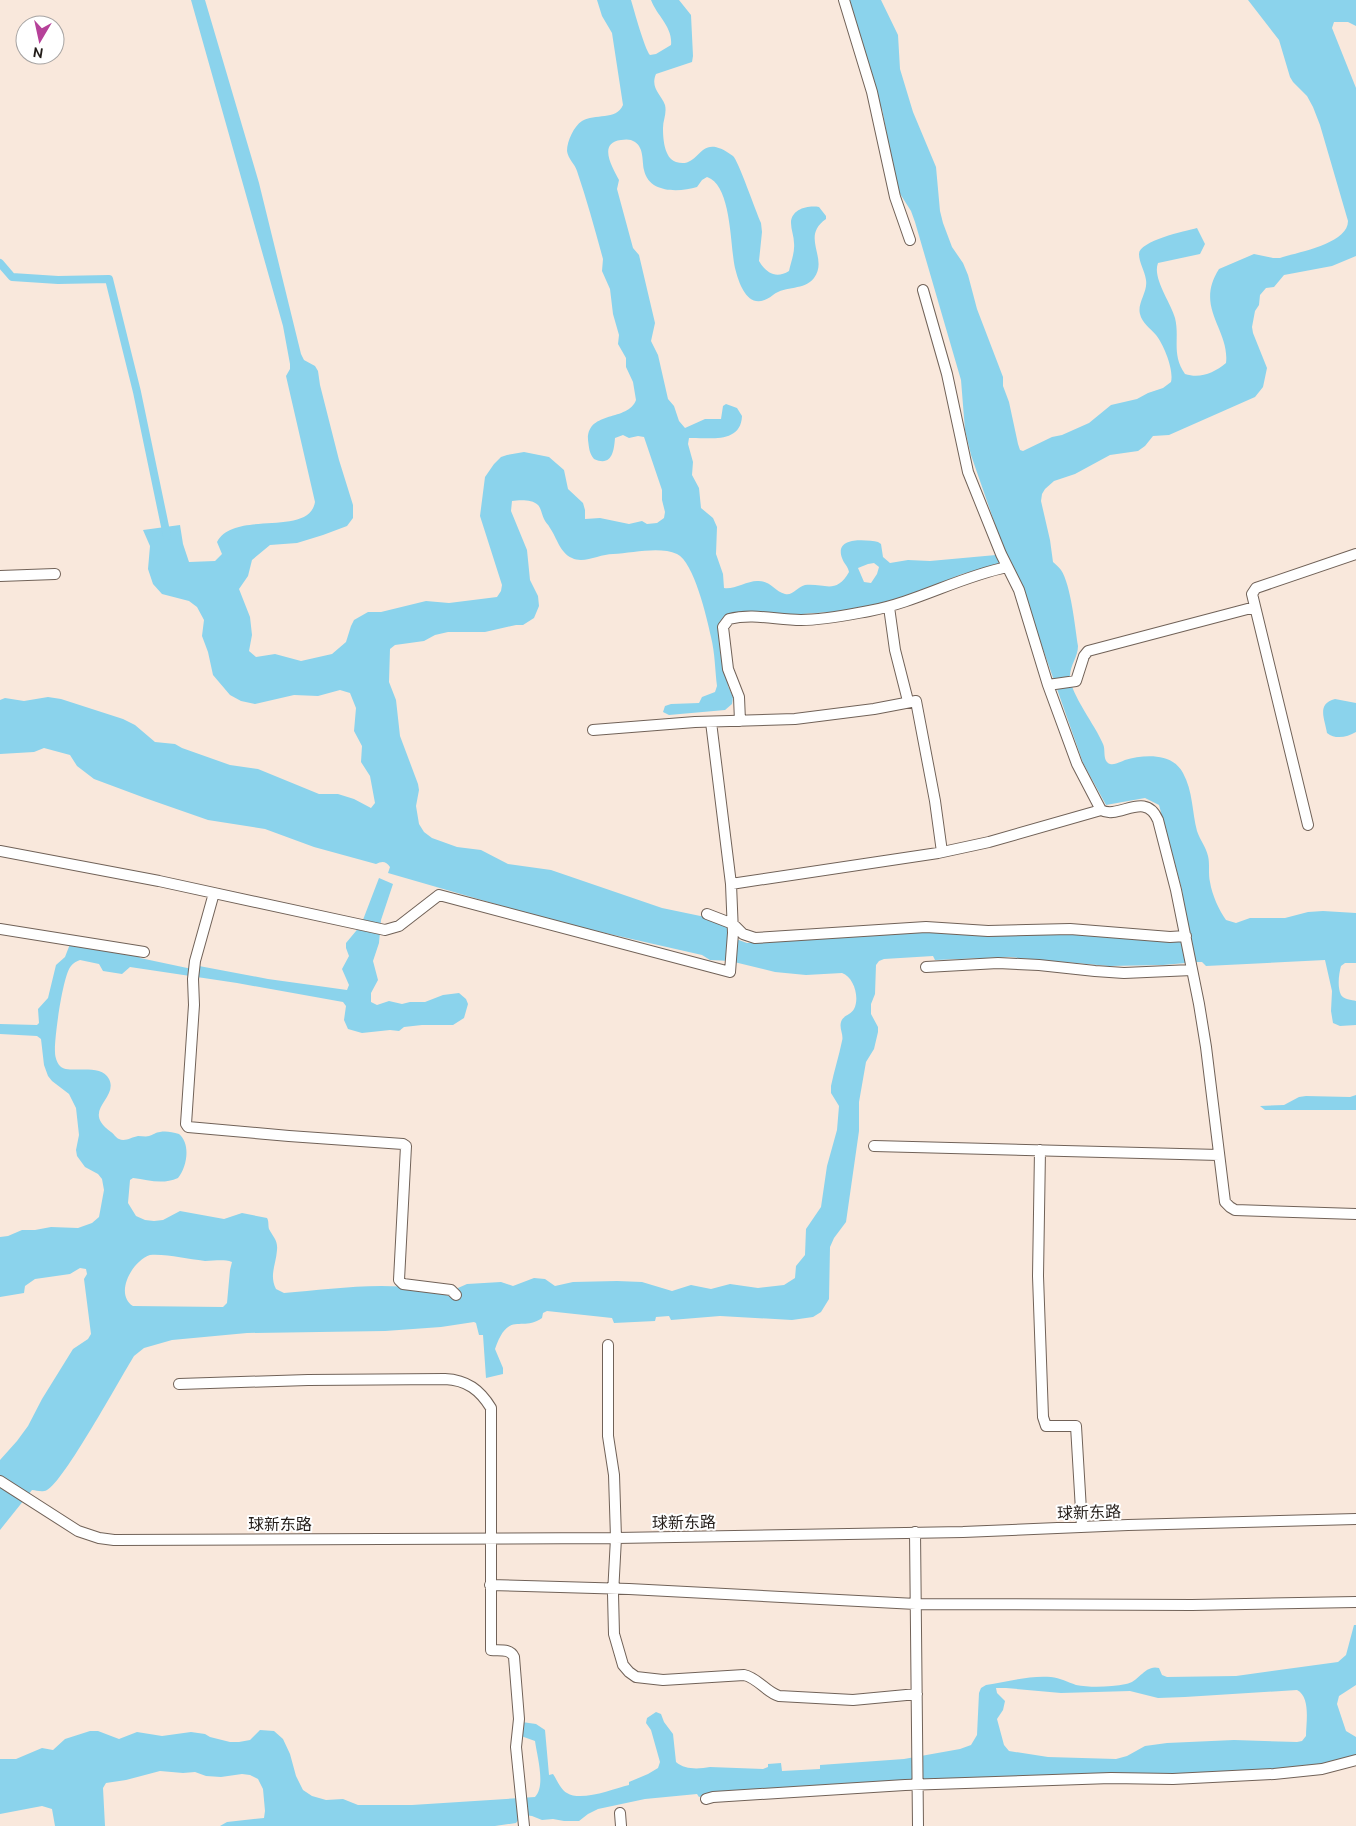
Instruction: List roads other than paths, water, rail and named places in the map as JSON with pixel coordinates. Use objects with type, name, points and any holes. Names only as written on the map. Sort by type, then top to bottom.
[{"type":"street","points":[[844,0],[872,92],[895,198],[910,240]]},
{"type":"street","points":[[923,290],[947,374],[968,472],[1007,567],[1019,590],[1077,764],[1101,810]]},
{"type":"street","points":[[1308,825],[1252,594],[1256,588],[1356,554]]},
{"type":"street","points":[[740,721],[738,697],[728,669],[723,627],[727,620],[731,618],[752,617],[783,620],[812,619],[869,611],[889,607],[960,580],[1007,567]]},
{"type":"street","points":[[0,576],[56,574]]},
{"type":"street","points":[[889,607],[895,650],[908,702]]},
{"type":"street","points":[[1050,685],[1076,681],[1084,656],[1088,651],[1255,607]]},
{"type":"street","points":[[593,730],[795,718],[874,709],[916,700],[936,801],[942,852]]},
{"type":"street","points":[[0,851],[159,881],[379,929],[390,929],[399,926],[438,895],[730,972],[733,929],[731,884],[711,722]]},
{"type":"street","points":[[731,884],[942,852],[989,842],[1101,810],[1107,812],[1142,806],[1155,814],[1176,890],[1206,1047],[1224,1199],[1227,1205],[1232,1209],[1356,1214]]},
{"type":"street","points":[[214,893],[195,961],[186,1124],[188,1127],[271,1135],[403,1144],[406,1146],[399,1280],[403,1284],[451,1290],[456,1295]]},
{"type":"street","points":[[707,914],[742,934],[755,938],[926,927],[988,931],[1061,929],[1186,938]]},
{"type":"street","points":[[0,929],[144,952]]},
{"type":"street","points":[[926,967],[998,963],[1124,973],[1192,969]]},
{"type":"street","points":[[874,1146],[1219,1155]]},
{"type":"street","points":[[1040,1150],[1038,1276],[1042,1417],[1046,1426],[1076,1426],[1082,1527]]},
{"type":"street","points":[[608,1345],[608,1436],[614,1475],[616,1538],[614,1588],[616,1642],[623,1664],[629,1672],[636,1677],[663,1680],[744,1675],[753,1678],[769,1692],[780,1696],[853,1700],[917,1694]]},
{"type":"street","points":[[179,1384],[308,1380],[445,1379],[471,1386],[482,1394],[491,1408],[490,1650],[508,1651],[514,1657],[519,1719],[516,1747],[524,1822]]},
{"type":"street","name":"球新东路","points":[[0,1481],[78,1531],[99,1538],[114,1540],[616,1538],[915,1532],[1356,1519]]},
{"type":"street","points":[[915,1532],[918,1826]]},
{"type":"street","points":[[490,1585],[614,1588],[916,1604],[1192,1605],[1356,1602]]},
{"type":"street","points":[[706,1800],[787,1792],[918,1784],[1111,1778],[1173,1780],[1274,1774],[1322,1769],[1356,1760]]},
{"type":"street","points":[[620,1813],[621,1826]]},
{"type":"water","points":[[191,0],[205,0],[259,183],[301,354],[304,360],[315,366],[318,371],[339,460],[353,505],[353,518],[347,526],[297,543],[270,545],[252,560],[248,576],[239,589],[250,617],[252,635],[249,651],[256,657],[275,654],[301,661],[332,654],[346,642],[354,620],[368,612],[381,612],[426,601],[449,603],[497,597],[502,585],[480,516],[485,477],[501,457],[507,455],[524,452],[549,457],[564,470],[568,489],[583,503],[585,519],[600,518],[629,524],[642,521],[647,524],[657,523],[664,518],[662,490],[644,437],[629,438],[623,435],[615,438],[613,452],[605,461],[594,459],[591,454],[588,440],[589,431],[594,424],[632,407],[636,400],[633,382],[626,367],[626,358],[618,344],[619,335],[613,314],[610,289],[602,271],[603,259],[588,204],[577,171],[567,151],[568,143],[579,123],[593,117],[615,113],[623,105],[612,33],[602,16],[597,0],[631,0],[650,55],[656,54],[671,45],[670,33],[651,0],[679,0],[691,15],[692,62],[656,74],[654,79],[655,87],[665,105],[663,137],[669,156],[676,162],[684,163],[691,161],[706,148],[713,147],[733,156],[743,176],[761,223],[759,261],[772,274],[776,275],[789,271],[794,250],[791,223],[794,214],[805,207],[819,207],[826,216],[826,219],[815,233],[819,263],[814,278],[805,285],[783,290],[765,300],[752,300],[743,290],[737,276],[726,204],[715,182],[707,177],[697,187],[690,189],[674,190],[658,187],[647,178],[640,148],[635,142],[623,140],[614,142],[608,151],[613,169],[619,180],[617,189],[633,248],[639,255],[655,323],[651,341],[658,355],[668,399],[674,406],[679,421],[685,428],[705,419],[721,419],[723,406],[726,404],[737,408],[742,416],[740,425],[731,435],[716,438],[689,438],[688,444],[693,462],[692,475],[699,488],[701,508],[713,518],[717,527],[716,554],[723,574],[724,588],[761,581],[769,584],[781,593],[788,594],[805,585],[835,586],[849,572],[842,558],[841,551],[843,546],[860,540],[881,544],[883,557],[890,563],[908,560],[930,561],[996,555],[1000,565],[962,574],[897,601],[857,610],[789,615],[734,613],[722,628],[728,686],[733,697],[732,704],[725,710],[669,715],[663,712],[665,706],[699,703],[702,697],[715,692],[717,686],[713,649],[706,617],[699,591],[683,559],[677,554],[654,550],[608,554],[577,560],[564,553],[544,520],[538,505],[529,501],[512,501],[511,511],[527,550],[530,580],[538,596],[539,606],[534,618],[523,625],[485,632],[448,632],[435,635],[424,641],[395,645],[390,649],[389,682],[396,700],[400,736],[418,784],[419,790],[416,806],[419,824],[424,832],[432,838],[457,847],[481,850],[508,864],[551,870],[662,908],[710,918],[729,929],[736,939],[747,943],[871,935],[974,932],[1063,934],[1181,942],[1189,940],[1182,890],[1159,805],[1145,798],[1106,805],[1083,763],[1031,615],[1005,559],[971,455],[965,430],[961,380],[915,222],[911,211],[897,189],[882,109],[877,106],[847,0],[881,0],[898,35],[900,69],[913,112],[936,167],[943,223],[952,247],[963,263],[968,275],[977,309],[1003,377],[1003,386],[1009,402],[1018,444],[1020,450],[1023,451],[1052,437],[1062,435],[1089,423],[1111,405],[1137,399],[1163,388],[1171,382],[1170,364],[1165,351],[1156,335],[1144,323],[1139,310],[1146,284],[1139,254],[1146,245],[1173,234],[1197,228],[1205,244],[1200,254],[1158,263],[1157,269],[1160,283],[1175,318],[1178,360],[1185,374],[1196,376],[1217,370],[1226,363],[1226,351],[1211,307],[1210,295],[1212,283],[1219,269],[1254,254],[1280,258],[1309,250],[1340,236],[1346,229],[1348,221],[1313,107],[1307,96],[1290,77],[1279,40],[1248,0],[1356,0],[1356,26],[1348,22],[1334,22],[1332,28],[1356,88],[1356,256],[1332,266],[1284,275],[1274,287],[1266,288],[1260,295],[1252,327],[1267,368],[1263,387],[1255,397],[1169,435],[1153,436],[1138,451],[1110,455],[1075,474],[1054,481],[1045,489],[1041,501],[1053,562],[1060,569],[1064,577],[1072,606],[1078,646],[1070,672],[1071,683],[1074,692],[1104,746],[1106,760],[1110,764],[1114,764],[1132,758],[1148,756],[1165,758],[1178,766],[1189,787],[1197,831],[1208,856],[1209,879],[1212,892],[1226,920],[1236,923],[1250,918],[1285,918],[1308,912],[1323,911],[1356,913],[1356,963],[1345,963],[1341,966],[1339,984],[1342,996],[1356,1001],[1356,1025],[1340,1026],[1333,1023],[1331,1011],[1332,991],[1325,960],[1206,966],[1202,962],[1197,962],[1109,966],[1009,957],[935,960],[933,956],[884,959],[876,965],[875,994],[871,1004],[871,1014],[878,1027],[878,1032],[874,1049],[866,1062],[859,1102],[859,1131],[846,1222],[830,1247],[829,1299],[821,1312],[813,1317],[792,1320],[720,1316],[671,1320],[669,1316],[656,1317],[655,1321],[614,1323],[612,1318],[547,1311],[543,1313],[542,1318],[535,1322],[516,1324],[505,1329],[495,1349],[503,1368],[503,1374],[486,1378],[483,1335],[479,1335],[476,1323],[474,1322],[441,1327],[385,1331],[247,1333],[172,1340],[144,1348],[134,1356],[66,1469],[47,1490],[32,1490],[0,1530],[0,1460],[28,1426],[42,1399],[73,1349],[88,1339],[91,1334],[84,1279],[87,1274],[86,1269],[80,1268],[70,1274],[35,1279],[25,1286],[24,1293],[0,1297],[0,1237],[22,1230],[51,1227],[78,1228],[92,1223],[99,1217],[104,1190],[102,1179],[98,1174],[85,1167],[77,1156],[76,1150],[79,1135],[76,1108],[69,1094],[48,1076],[44,1065],[41,1039],[37,1036],[0,1034],[0,1024],[37,1025],[39,1023],[38,1009],[48,998],[56,965],[65,957],[70,944],[139,956],[140,958],[192,969],[199,966],[268,979],[347,990],[349,985],[342,969],[349,956],[346,943],[361,925],[379,878],[393,884],[381,920],[379,943],[373,961],[378,980],[371,993],[371,1002],[377,1005],[389,1001],[402,1004],[425,1002],[443,995],[459,993],[466,999],[468,1004],[464,1018],[453,1025],[422,1025],[404,1027],[399,1031],[362,1033],[348,1029],[344,1020],[346,1006],[343,1002],[237,983],[130,967],[122,974],[103,971],[99,964],[80,960],[71,966],[62,993],[58,1021],[55,1052],[58,1063],[64,1068],[99,1071],[105,1074],[111,1086],[99,1111],[99,1117],[102,1124],[121,1140],[167,1132],[179,1134],[185,1144],[184,1168],[178,1178],[161,1182],[133,1178],[130,1180],[128,1203],[136,1216],[145,1220],[163,1220],[180,1211],[224,1219],[242,1213],[267,1218],[269,1229],[276,1241],[277,1247],[273,1274],[274,1284],[276,1289],[284,1293],[348,1287],[392,1286],[435,1292],[454,1298],[459,1293],[458,1288],[467,1284],[501,1282],[513,1286],[534,1278],[545,1279],[555,1286],[573,1282],[642,1282],[672,1291],[691,1285],[711,1289],[730,1284],[758,1288],[784,1285],[795,1278],[796,1266],[805,1255],[806,1229],[821,1207],[827,1166],[837,1130],[839,1106],[831,1093],[831,1086],[842,1039],[841,1022],[843,1018],[851,1013],[856,1004],[855,988],[846,975],[842,973],[806,975],[775,972],[730,961],[710,960],[702,955],[561,923],[388,873],[390,867],[384,862],[376,864],[314,847],[265,829],[208,820],[94,779],[77,766],[70,755],[44,748],[34,752],[0,754],[0,700],[5,698],[24,701],[48,697],[61,699],[123,719],[135,725],[155,742],[175,744],[230,765],[258,769],[319,794],[338,794],[354,799],[371,808],[375,803],[370,776],[361,762],[362,746],[354,731],[356,708],[350,693],[340,690],[318,696],[294,695],[255,704],[241,701],[230,695],[213,675],[202,636],[204,620],[197,607],[189,601],[162,594],[153,584],[148,569],[150,546],[143,530],[180,525],[183,544],[189,562],[215,561],[222,554],[217,542],[226,532],[254,524],[300,519],[310,513],[315,502],[286,376],[290,369],[290,364],[283,326]],"holes":[[[874,563],[879,567],[877,574],[871,583],[864,582],[858,568]],[[150,1255],[232,1262],[227,1303],[223,1307],[133,1306],[125,1294],[125,1286],[137,1264],[143,1258]]]},
{"type":"water","points":[[1335,699],[1356,703],[1356,732],[1341,737],[1327,733],[1323,713],[1324,708],[1325,704]]},
{"type":"water","points":[[1356,1095],[1356,1110],[1265,1110],[1260,1106],[1284,1105],[1299,1097],[1306,1096],[1350,1097]]},
{"type":"water","points":[[1354,1625],[1356,1625],[1356,1685],[1339,1696],[1337,1704],[1346,1731],[1356,1737],[1356,1756],[1305,1767],[1162,1776],[708,1794],[699,1797],[697,1794],[645,1799],[598,1809],[579,1821],[542,1820],[524,1815],[516,1823],[495,1826],[220,1826],[227,1822],[264,1818],[263,1789],[258,1779],[242,1774],[221,1777],[206,1776],[195,1772],[160,1771],[106,1783],[103,1788],[105,1826],[55,1826],[52,1809],[42,1806],[0,1814],[0,1759],[16,1759],[42,1748],[53,1750],[65,1739],[90,1731],[98,1731],[119,1739],[137,1732],[162,1736],[191,1732],[205,1734],[230,1742],[239,1742],[250,1740],[260,1730],[274,1731],[283,1739],[303,1790],[312,1796],[326,1800],[343,1799],[358,1805],[412,1805],[535,1797],[540,1786],[539,1762],[535,1741],[521,1736],[522,1722],[536,1724],[545,1730],[549,1775],[553,1774],[565,1792],[580,1796],[597,1794],[629,1785],[629,1782],[658,1768],[660,1762],[651,1730],[646,1723],[647,1718],[656,1712],[661,1714],[664,1722],[673,1734],[676,1762],[688,1768],[763,1769],[768,1767],[768,1764],[781,1763],[782,1771],[820,1769],[820,1765],[904,1759],[960,1749],[971,1745],[977,1735],[979,1693],[981,1688],[986,1685],[1027,1678],[1051,1677],[1082,1686],[1114,1686],[1131,1683],[1154,1667],[1159,1668],[1162,1675],[1167,1677],[1236,1676],[1338,1662],[1346,1655]],"holes":[[[996,1688],[1061,1693],[1130,1691],[1158,1698],[1297,1690],[1301,1693],[1306,1704],[1306,1736],[1302,1741],[1297,1742],[1234,1740],[1167,1743],[1145,1746],[1127,1756],[1116,1759],[1048,1757],[1009,1751],[1004,1745],[997,1719],[1003,1710],[1005,1701],[997,1693]]]},
{"type":"waterway","points":[[0,263],[12,277],[58,280],[109,279],[137,392],[167,536]]}]
